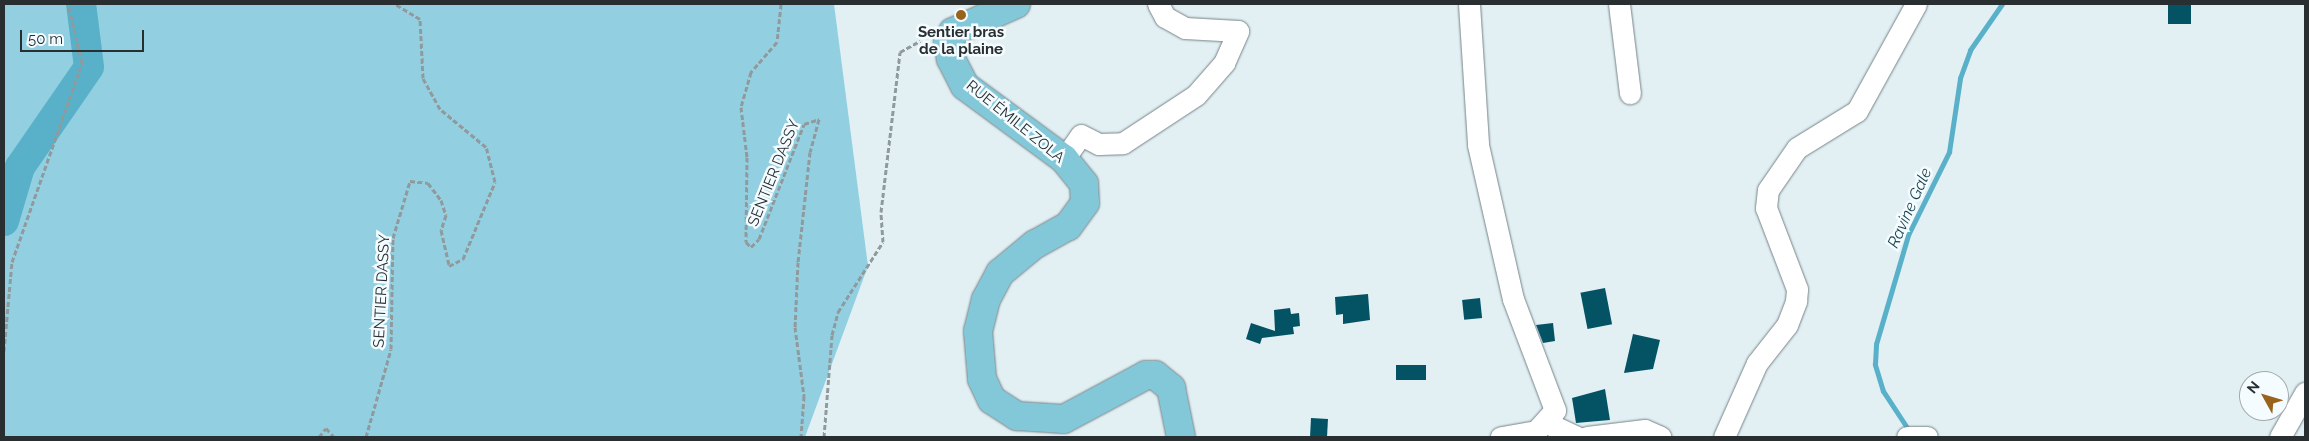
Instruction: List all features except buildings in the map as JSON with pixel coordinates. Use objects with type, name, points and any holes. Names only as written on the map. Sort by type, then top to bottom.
[{"type":"main road","name":"RUE ÉMILE ZOLA","points":[[1016,4],[953,32],[948,41],[951,59],[965,86],[1064,159],[1084,184],[1085,203],[1068,226],[1035,244],[1000,273],[986,299],[978,331],[982,379],[992,400],[1017,416],[1064,419],[1146,375],[1155,375],[1171,388],[1181,437]]},
{"type":"street","points":[[1064,159],[1081,135],[1099,144],[1123,143],[1196,94],[1224,63],[1238,31],[1185,28],[1165,17],[1158,4]]},
{"type":"street","points":[[1469,4],[1478,145],[1514,299],[1555,410],[1547,423],[1536,431],[1500,437]]},
{"type":"street","points":[[1619,4],[1630,93]]},
{"type":"street","points":[[1724,437],[1757,363],[1787,325],[1796,301],[1797,289],[1766,208],[1768,190],[1796,148],[1857,111],[1916,4]]},
{"type":"street","points":[[2280,437],[2305,393]]},
{"type":"street","points":[[1547,423],[1577,437]]},
{"type":"street","points":[[1587,437],[1645,430],[1661,437]]},
{"type":"street","points":[[1907,437],[1927,437]]},
{"type":"path","points":[[4,351],[12,262],[82,63],[68,4]]},
{"type":"path","name":"SENTIER DASSY","points":[[366,437],[391,349],[393,238],[410,181],[428,183],[441,200],[446,215],[440,230],[449,266],[463,259],[495,182],[486,147],[440,109],[423,78],[420,19],[395,4]]},
{"type":"path","name":"SENTIER DASSY","points":[[781,4],[777,42],[751,72],[742,107],[747,156],[746,242],[752,248],[759,239],[804,124],[809,119],[819,120],[810,152],[798,262],[795,327],[804,396],[801,437]]},
{"type":"path","points":[[824,437],[832,335],[838,312],[883,242],[881,212],[900,52],[920,41]]},
{"type":"path","points":[[319,437],[326,428],[334,437]]},
{"type":"shaded area","points":[[4,4],[834,4],[868,266],[805,437],[4,437]]},
{"type":"waterway","points":[[4,221],[20,167],[89,67],[81,4]]},
{"type":"waterway","name":"Ravine Gale","points":[[1906,426],[1883,391],[1875,364],[1876,344],[1908,235],[1949,152],[1960,78],[1970,50],[2002,4]]},
{"type":"place","name":"Sentier bras de la plaine","points":[[961,15]]}]
